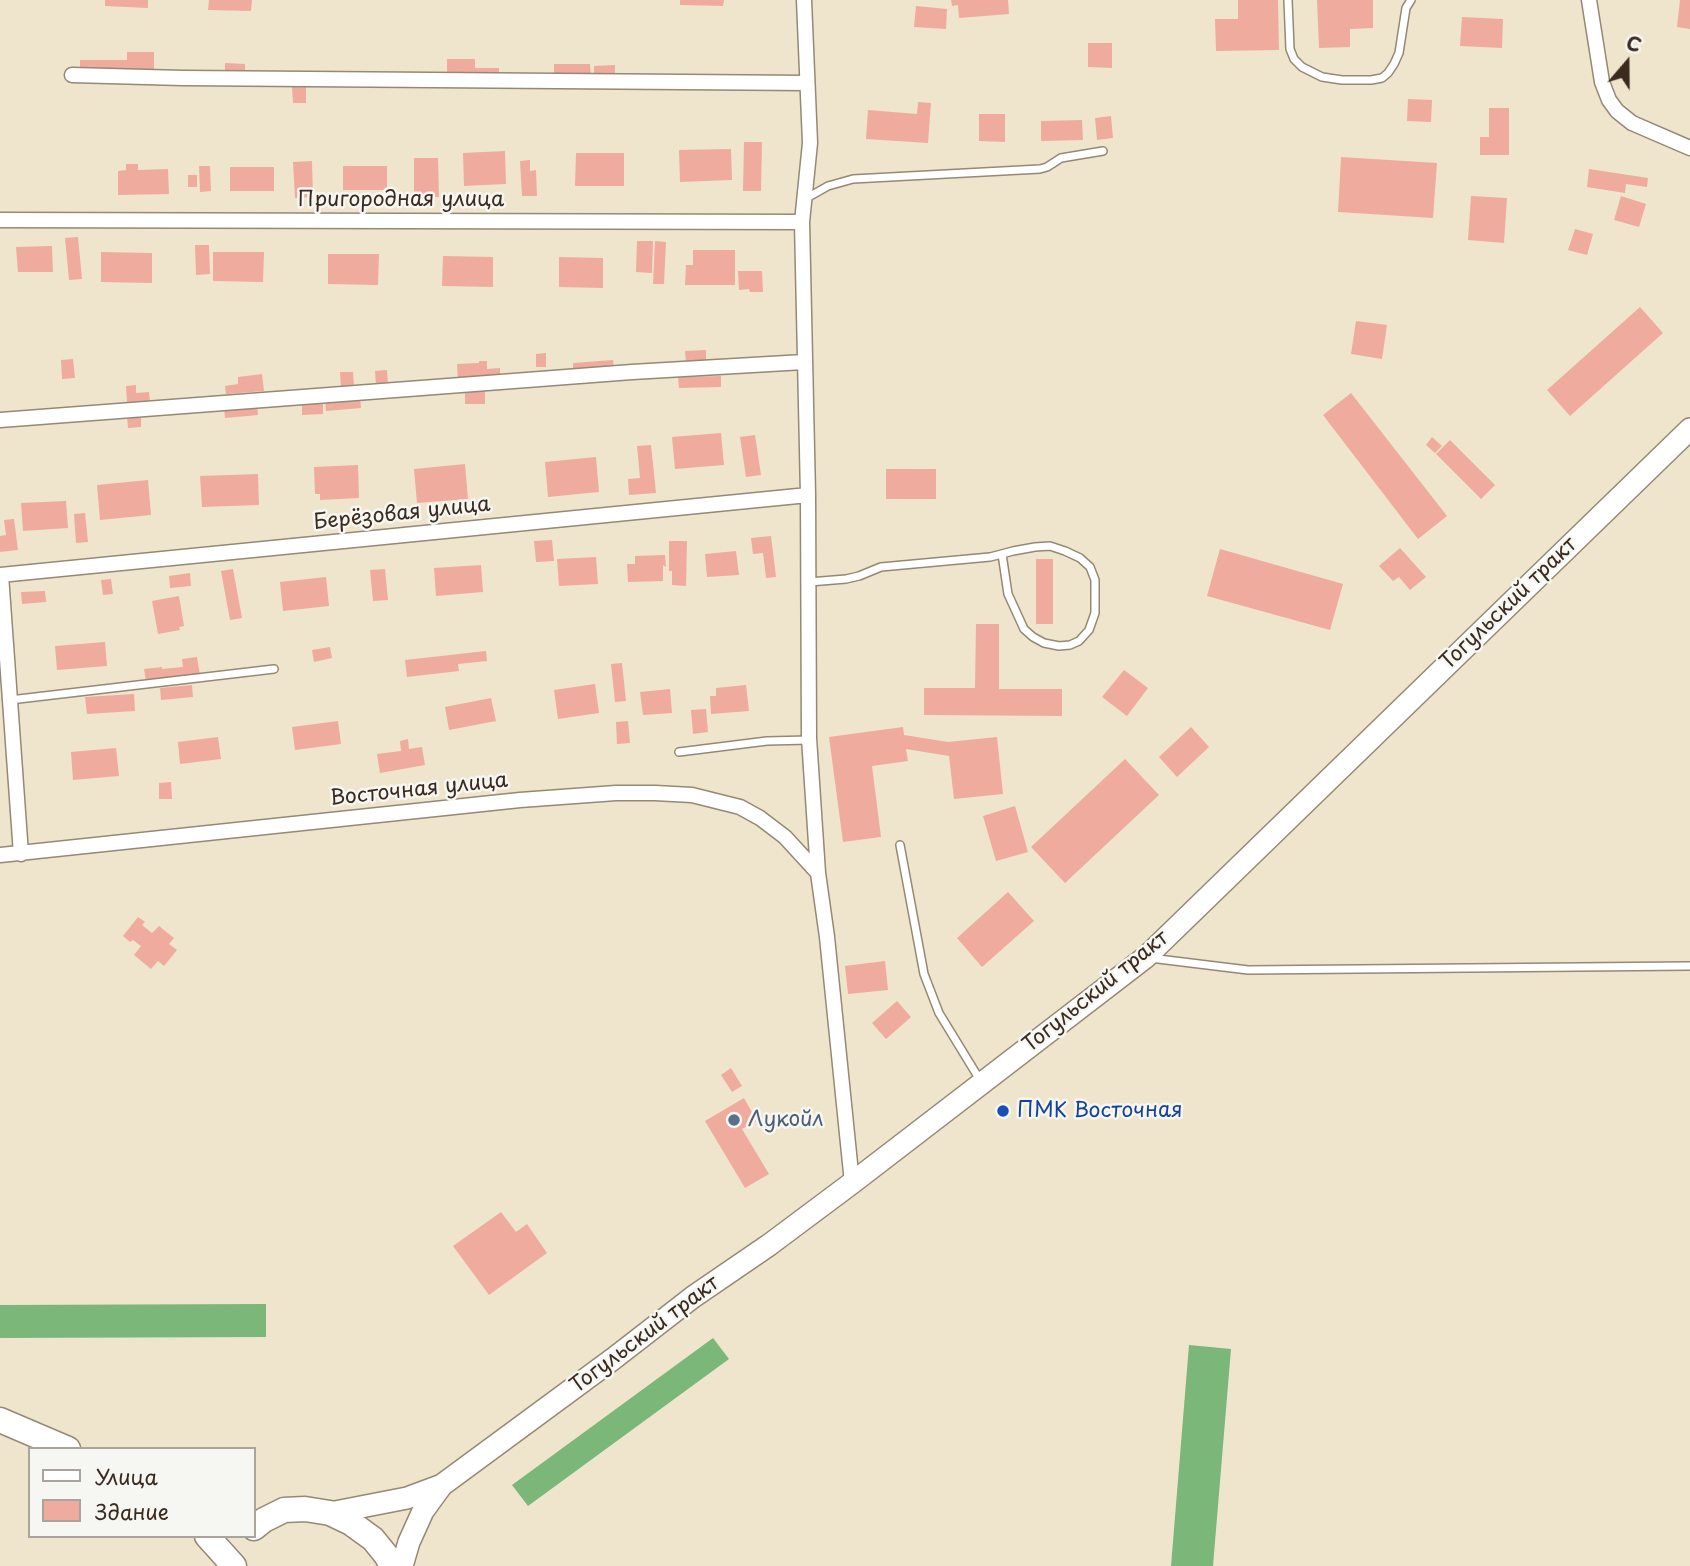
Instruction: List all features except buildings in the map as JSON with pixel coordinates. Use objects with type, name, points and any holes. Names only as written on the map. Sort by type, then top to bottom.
[{"type":"highway","points":[[0,1419],[63,1447]]},
{"type":"highway","points":[[256,1507],[330,1513],[373,1539],[392,1566]]},
{"type":"highway","points":[[256,1526],[284,1510]]},
{"type":"highway","points":[[208,1538],[234,1566]]},
{"type":"highway","points":[[239,1566],[247,1538]]},
{"type":"main road","name":"Тогульский тракт","points":[[442,1485],[693,1297],[852,1183],[1146,957],[1690,429]]},
{"type":"main road","points":[[330,1513],[407,1498],[442,1485]]},
{"type":"main road","points":[[402,1566],[423,1511],[442,1485]]},
{"type":"street","points":[[804,0],[810,143],[802,222],[808,495],[809,740],[818,873],[852,1183]]},
{"type":"street","points":[[1589,0],[1602,82],[1609,100],[1617,111],[1632,123],[1690,148]]},
{"type":"street","points":[[72,75],[807,83]]},
{"type":"street","name":"Пригородная улица","points":[[0,220],[802,222]]},
{"type":"street","points":[[0,420],[632,372],[804,362]]},
{"type":"street","name":"Берёзовая улица","points":[[1,575],[808,495]]},
{"type":"street","points":[[1,575],[21,853]]},
{"type":"street","name":"Восточная улица","points":[[0,855],[520,800],[654,793],[692,794],[740,807],[785,837],[818,873]]},
{"type":"lane","points":[[1288,0],[1290,49],[1294,60],[1322,77],[1342,80],[1371,80],[1382,78],[1388,73],[1399,53],[1402,25],[1411,0]]},
{"type":"lane","points":[[804,199],[828,186],[853,180],[1040,169],[1062,158],[1103,151]]},
{"type":"lane","points":[[808,582],[846,579],[881,567],[990,557],[1002,554],[1035,547],[1050,546],[1080,558],[1090,567],[1095,580],[1095,613],[1089,630],[1079,641],[1059,646],[1044,643],[1024,629],[1008,594],[1002,554]]},
{"type":"lane","points":[[10,700],[274,669]]},
{"type":"lane","points":[[679,752],[767,741],[809,740]]},
{"type":"lane","points":[[900,845],[924,974],[939,1013],[982,1083]]},
{"type":"lane","points":[[1146,957],[1248,970],[1690,966]]},
{"type":"green space","points":[[266,1304],[266,1337],[0,1338],[0,1305]]},
{"type":"green space","points":[[713,1338],[729,1359],[528,1506],[512,1485]]},
{"type":"green space","points":[[1189,1345],[1231,1349],[1213,1566],[1171,1566]]},
{"type":"place","name":"ПМК Восточная","points":[[1003,1111]]},
{"type":"place","name":"Лукойл","points":[[734,1120]]}]
